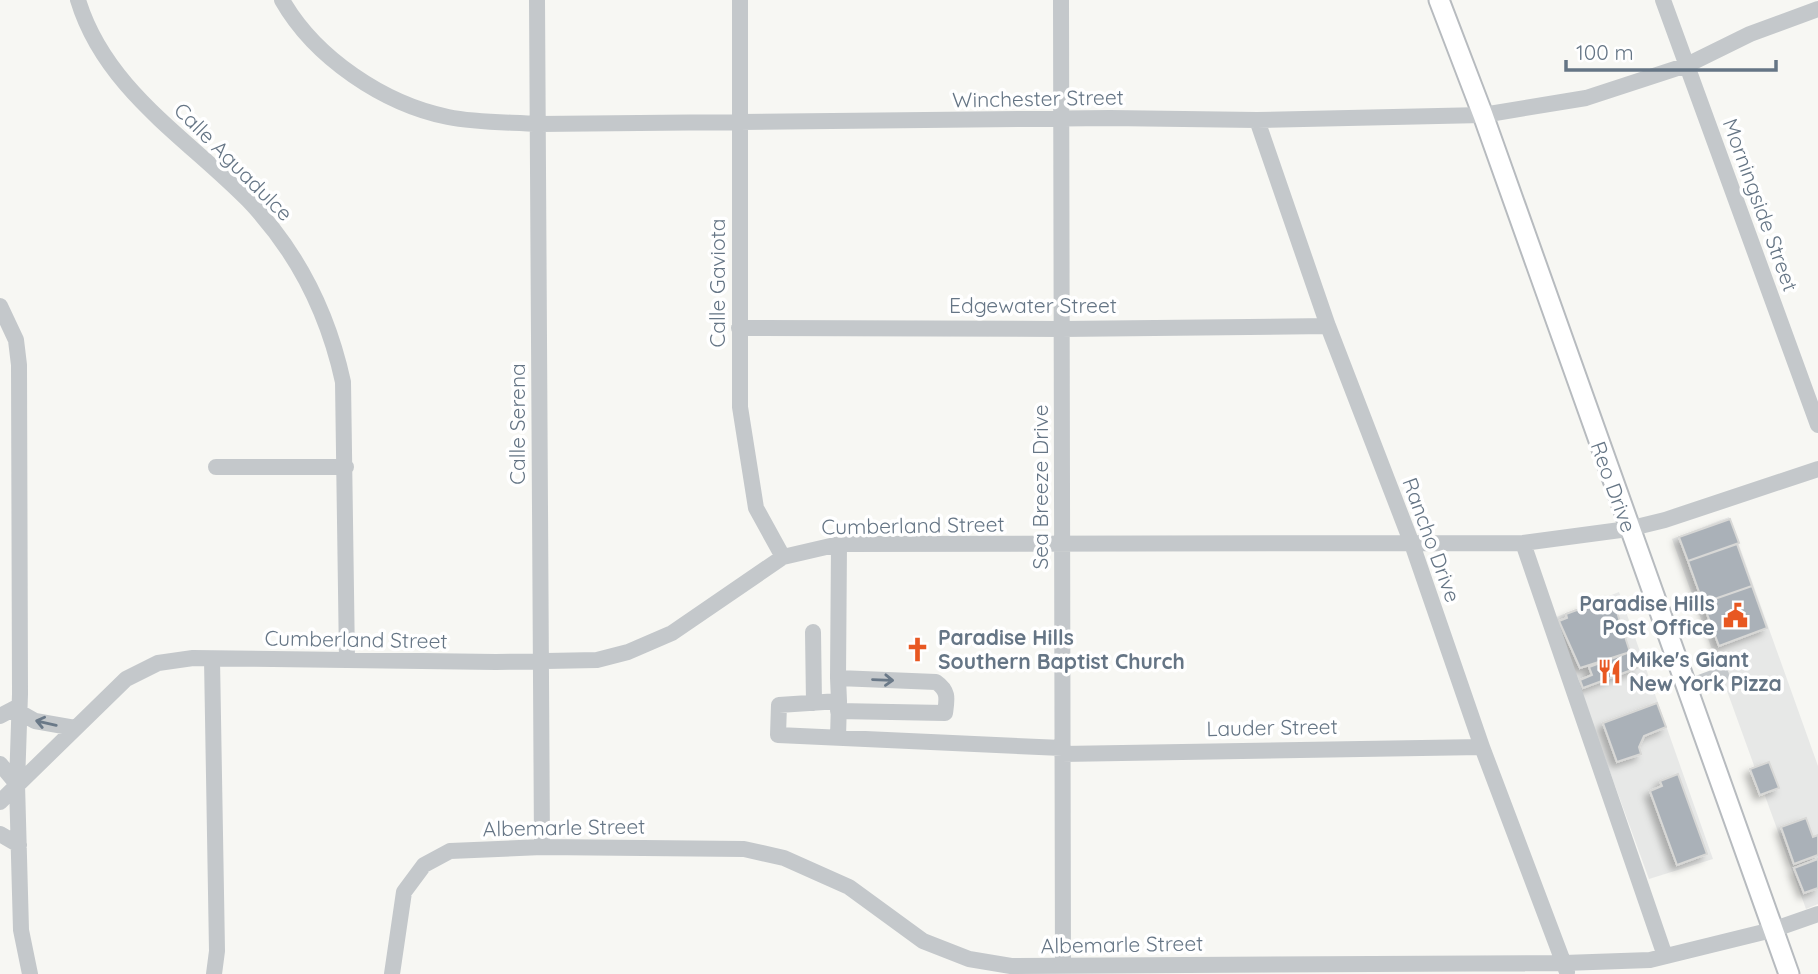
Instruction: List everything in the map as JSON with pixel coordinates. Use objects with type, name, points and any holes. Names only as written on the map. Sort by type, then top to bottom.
[{"type":"main road","name":"Reo Drive","points":[[1438,0],[1483,115],[1628,529],[1789,974]]},
{"type":"street","name":"Calle Aguadulce","points":[[78,0],[98,50],[120,82],[247,200],[280,239],[307,280],[334,338],[344,382],[347,660]]},
{"type":"street","name":"Winchester Street","points":[[282,0],[302,27],[334,59],[397,100],[452,118],[539,124],[1256,120],[1483,115],[1586,97],[1687,65],[1749,34],[1818,9]]},
{"type":"street","name":"Calle Serena","points":[[537,0],[542,847]]},
{"type":"street","name":"Calle Gaviota","points":[[740,0],[740,407],[755,508],[783,557]]},
{"type":"street","name":"Sea Breeze Drive","points":[[1061,0],[1063,971]]},
{"type":"street","name":"Morningside Street","points":[[1663,0],[1818,425]]},
{"type":"street","name":"Rancho Drive","points":[[1256,120],[1328,326],[1412,544],[1482,747],[1566,969]]},
{"type":"street","points":[[0,306],[16,340],[19,365],[17,784],[21,930],[30,974]]},
{"type":"street","name":"Edgewater Street","points":[[739,328],[1328,326]]},
{"type":"street","points":[[216,467],[346,467]]},
{"type":"street","name":"Cumberland Street","points":[[0,802],[126,679],[146,667],[192,658],[540,662],[597,660],[628,652],[672,634],[783,557],[839,544],[1524,543],[1628,529],[1818,469]]},
{"type":"street","points":[[1524,543],[1665,956]]},
{"type":"street","points":[[838,738],[839,544]]},
{"type":"street","points":[[813,632],[814,703],[945,713]]},
{"type":"street","points":[[212,659],[217,789],[217,951],[214,974]]},
{"type":"street","points":[[1686,688],[1721,675]]},
{"type":"street","points":[[838,678],[936,682],[944,687],[948,697],[946,724],[958,742]]},
{"type":"street","name":"Lauder Street","points":[[814,703],[779,705],[778,735],[958,742],[1062,751],[1482,747]]},
{"type":"street","points":[[0,716],[19,709]]},
{"type":"street","points":[[19,709],[42,723],[75,728]]},
{"type":"street","points":[[0,764],[17,784]]},
{"type":"street","points":[[0,834],[19,845]]},
{"type":"street","name":"Albemarle Street","points":[[392,974],[404,892],[424,865],[450,851],[542,847],[753,850],[792,860],[828,875],[915,936],[949,953],[999,965],[1063,971],[1566,969],[1650,960],[1772,930],[1818,914]]},
{"type":"shaded area","points":[[1729,517],[1818,766],[1818,904],[1806,909],[1672,539]]},
{"type":"shaded area","points":[[1619,592],[1713,859],[1649,879],[1554,618]]},
{"type":"building","points":[[1730,519],[1739,543],[1688,561],[1679,537]]},
{"type":"building","points":[[1737,544],[1752,586],[1703,603],[1688,561]]},
{"type":"building","name":"Paradise Hills Post Office","points":[[1752,586],[1767,628],[1719,646],[1703,603]]},
{"type":"building","points":[[1612,597],[1630,652],[1580,668],[1559,621],[1567,618],[1566,614]]},
{"type":"building","name":"Mike's Giant New York Pizza","points":[[1630,652],[1637,668],[1583,688],[1580,680],[1592,675],[1589,667]]},
{"type":"building","points":[[1657,703],[1666,727],[1644,736],[1639,747],[1641,754],[1617,762],[1603,723]]},
{"type":"building","points":[[1769,762],[1779,788],[1760,795],[1750,769]]},
{"type":"building","points":[[1678,774],[1707,854],[1677,865],[1650,791],[1662,786],[1660,781]]},
{"type":"building","points":[[1806,818],[1813,837],[1818,835],[1818,855],[1794,864],[1781,827]]},
{"type":"building","points":[[1818,859],[1818,888],[1804,893],[1794,868]]},
{"type":"place","name":"Paradise Hills Post Office","points":[[1735,616]]},
{"type":"place","name":"Paradise Hills Southern Baptist Church","points":[[918,650]]},
{"type":"place","name":"Mike's Giant New York Pizza","points":[[1609,672]]}]
